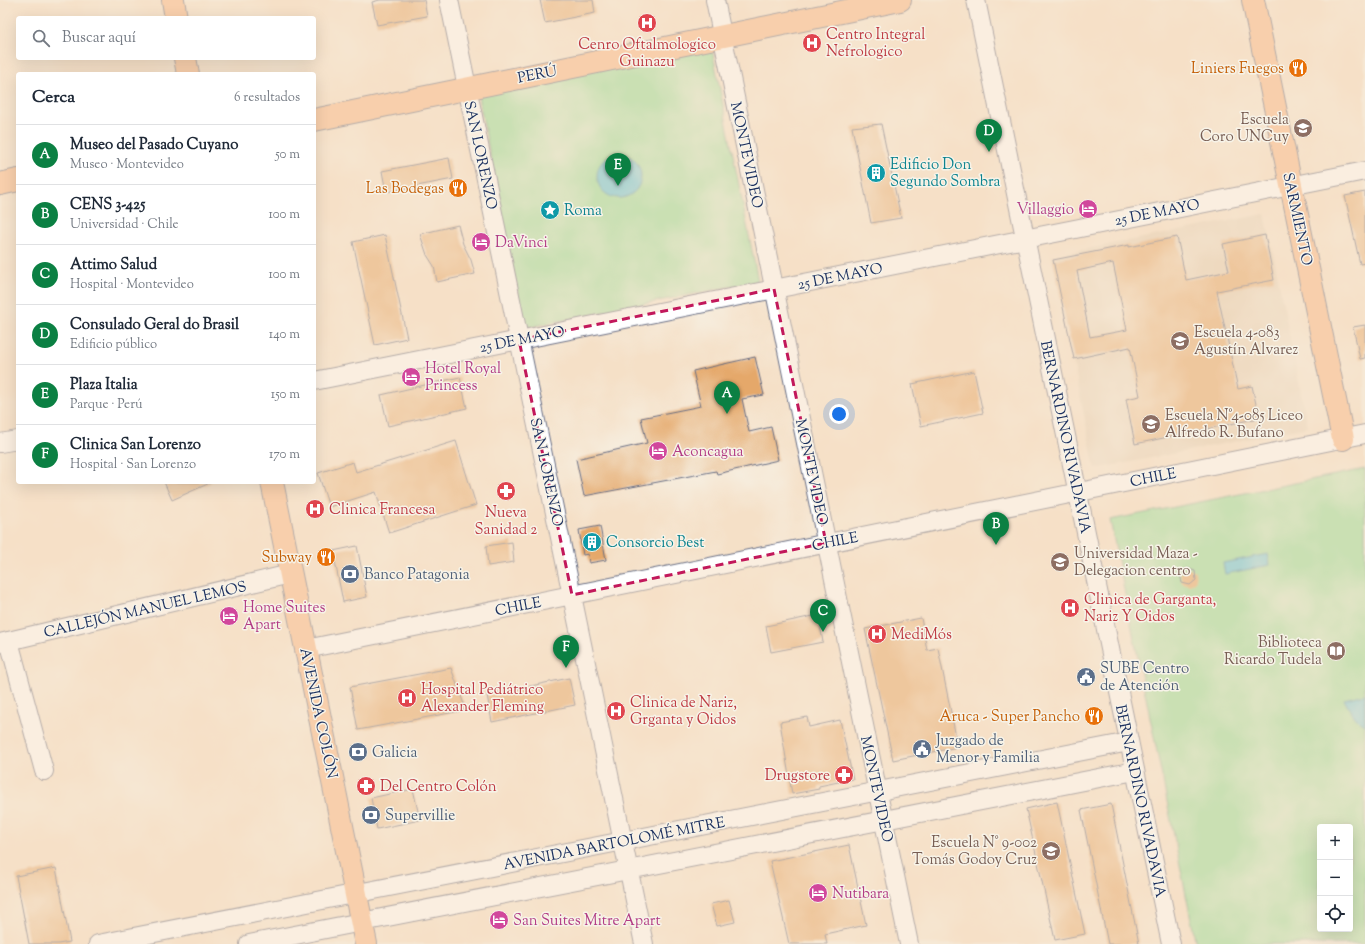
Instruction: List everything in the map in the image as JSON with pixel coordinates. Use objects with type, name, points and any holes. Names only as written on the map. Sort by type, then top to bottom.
[{"type":"main road","points":[[173,0],[176,16]]},
{"type":"main road","name":"PERÚ","points":[[316,120],[900,0]]},
{"type":"main road","name":"SARMIENTO","points":[[1253,0],[1343,439]]},
{"type":"main road","points":[[184,60],[188,72]]},
{"type":"main road","points":[[0,184],[16,180]]},
{"type":"main road","name":"AVENIDA COLÓN","points":[[272,484],[366,944]]},
{"type":"street","name":"SAN LORENZO","points":[[449,0],[644,944]]},
{"type":"street","name":"MONTEVIDEO","points":[[715,0],[909,944]]},
{"type":"street","name":"BERNARDINO RIVADAVIA","points":[[976,0],[1171,944]]},
{"type":"street","name":"25 DE MAYO","points":[[316,381],[1365,170]]},
{"type":"street","name":"CHILE","points":[[306,649],[1365,434]]},
{"type":"street","points":[[0,444],[16,440]]},
{"type":"street","name":"CALLEJÓN MANUEL LEMOS","points":[[4,642],[290,574]]},
{"type":"street","points":[[4,642],[44,771]]},
{"type":"street","name":"AVENIDA BARTOLOMÉ MITRE","points":[[98,944],[1129,742]]},
{"type":"street","name":"AVENIDA BARTOLOMÉ MITRE","points":[[249,944],[1135,771]]},
{"type":"highlighted area","points":[[774,289],[826,543],[572,595],[519,340]]},
{"type":"shaded area","name":"Escuela 4-083 Agustín Alvarez","points":[[1265,214],[1308,427],[1095,469],[1052,256]]},
{"type":"green space","points":[[711,44],[758,281],[525,328],[477,91]]},
{"type":"green space","points":[[1365,469],[1365,944],[1196,944],[1110,520]]},
{"type":"water","points":[[615,154],[623,154],[635,160],[641,172],[641,180],[635,192],[623,198],[615,198],[603,192],[597,180],[597,172],[603,160]]},
{"type":"water","points":[[1268,554],[1270,565],[1225,574],[1223,563]]},
{"type":"water","points":[[1365,694],[1365,726],[1353,714],[1344,699]]},
{"type":"building","points":[[380,0],[424,0],[427,16],[377,25],[372,2]]},
{"type":"building","points":[[540,0],[593,0],[595,13],[545,23]]},
{"type":"building","name":"Edificio Don Segundo Sombra","points":[[881,124],[901,218],[871,223],[852,127]]},
{"type":"building","points":[[449,158],[453,179],[386,192],[382,171]]},
{"type":"building","points":[[1365,192],[1365,263],[1360,264],[1345,196]]},
{"type":"building","points":[[458,225],[463,244],[471,260],[475,274],[437,282],[434,266],[427,255],[420,234]]},
{"type":"building","points":[[385,235],[407,338],[375,345],[353,242]]},
{"type":"building","points":[[1265,235],[1274,280],[1217,291],[1238,389],[1252,386],[1259,418],[1135,444],[1126,399],[1140,396],[1130,347],[1074,359],[1053,260],[1177,237],[1186,280],[1229,271],[1223,244]],"holes":[[[1113,263],[1127,330],[1090,337],[1077,271]]]},
{"type":"building","points":[[1365,325],[1365,358],[1360,359],[1353,327]]},
{"type":"building","points":[[755,357],[764,395],[742,399],[749,432],[771,427],[778,460],[717,474],[716,471],[584,496],[576,459],[647,443],[641,418],[701,406],[693,371]]},
{"type":"building","points":[[974,371],[983,413],[921,426],[912,384]]},
{"type":"building","points":[[460,377],[467,408],[388,426],[381,395]]},
{"type":"building","points":[[456,441],[476,505],[389,533],[376,492],[329,507],[318,473],[353,462],[356,472]]},
{"type":"building","points":[[165,484],[208,484],[172,500]]},
{"type":"building","name":"Consorcio Best","points":[[600,526],[606,560],[589,563],[588,554],[583,555],[579,530]]},
{"type":"building","points":[[512,542],[514,562],[488,566],[486,546]]},
{"type":"building","name":"Banco Patagonia","points":[[357,546],[367,597],[343,602],[333,551]]},
{"type":"building","points":[[1187,568],[1195,571],[1196,580],[1190,585],[1182,583],[1180,574]]},
{"type":"building","points":[[818,615],[823,642],[771,652],[766,626]]},
{"type":"building","points":[[921,618],[927,650],[938,648],[958,747],[893,760],[865,629]]},
{"type":"building","name":"Hospital Pediátrico Alexander Fleming","points":[[451,668],[466,710],[358,730],[350,687]]},
{"type":"building","points":[[569,678],[575,705],[492,722],[487,695]]},
{"type":"building","points":[[807,717],[809,727],[840,720],[853,779],[819,786],[819,789],[792,794],[780,722]]},
{"type":"building","points":[[413,789],[420,820],[377,829],[371,798]]},
{"type":"building","name":"Escuela N° 9-002 Tomás Godoy Cruz","points":[[1057,802],[1085,934],[1055,940],[1026,809]]},
{"type":"building","points":[[1111,804],[1139,944],[1108,944],[1081,810]]},
{"type":"building","name":"Nutibara","points":[[849,845],[866,925],[825,934],[827,944],[789,944],[770,861]]},
{"type":"building","points":[[56,868],[70,942],[58,944],[29,944],[16,876]]},
{"type":"building","points":[[729,900],[735,922],[717,926],[711,904]]},
{"type":"place","name":"Cenro Oftalmologico Guinazu","points":[[647,23]]},
{"type":"place","name":"Centro Integral Nefrologico","points":[[812,43]]},
{"type":"place","name":"Liniers Fuegos","points":[[1298,68]]},
{"type":"place","name":"Escuela Coro UNCuy","points":[[1303,128]]},
{"type":"place","name":"Consulado Geral do Brasil","points":[[989,152]]},
{"type":"place","name":"Edificio Don Segundo Sombra","points":[[876,173]]},
{"type":"place","name":"Plaza Italia","points":[[618,186]]},
{"type":"place","name":"Las Bodegas","points":[[458,188]]},
{"type":"place","name":"Villaggio","points":[[1088,209]]},
{"type":"place","name":"Roma","points":[[550,210]]},
{"type":"place","name":"DaVinci","points":[[481,242]]},
{"type":"place","name":"Escuela 4-083 Agustín Alvarez","points":[[1180,341]]},
{"type":"place","name":"Hotel Royal Princess","points":[[411,377]]},
{"type":"place","name":"Museo del Pasado Cuyano","points":[[727,414]]},
{"type":"place","name":"Escuela N°4-085 Liceo Alfredo R. Bufano","points":[[1151,424]]},
{"type":"place","name":"Aconcagua","points":[[658,451]]},
{"type":"place","name":"Nueva Sanidad 2","points":[[506,491]]},
{"type":"place","name":"Clinica Francesa","points":[[315,509]]},
{"type":"place","name":"Consorcio Best","points":[[592,542]]},
{"type":"place","name":"CENS 3-425","points":[[996,545]]},
{"type":"place","name":"Subway","points":[[326,557]]},
{"type":"place","name":"Universidad Maza - Delegacion centro","points":[[1060,562]]},
{"type":"place","name":"Banco Patagonia","points":[[350,574]]},
{"type":"place","name":"Clinica de Garganta, Nariz Y Oidos","points":[[1070,608]]},
{"type":"place","name":"Home Suites Apart","points":[[229,616]]},
{"type":"place","name":"Attimo Salud","points":[[823,632]]},
{"type":"place","name":"MediMós","points":[[877,634]]},
{"type":"place","name":"Biblioteca Ricardo Tudela","points":[[1336,651]]},
{"type":"place","name":"Clinica San Lorenzo","points":[[566,668]]},
{"type":"place","name":"SUBE Centro de Atención","points":[[1086,677]]},
{"type":"place","name":"Hospital Pediátrico Alexander Fleming","points":[[407,698]]},
{"type":"place","name":"Clinica de Nariz, Grganta y Oidos","points":[[616,711]]},
{"type":"place","name":"Aruca - Super Pancho","points":[[1094,716]]},
{"type":"place","name":"Juzgado de Menor y Familia","points":[[922,749]]},
{"type":"place","name":"Galicia","points":[[358,752]]},
{"type":"place","name":"Drugstore","points":[[844,775]]},
{"type":"place","name":"Del Centro Colón","points":[[366,786]]},
{"type":"place","name":"Supervillie","points":[[371,815]]},
{"type":"place","name":"Escuela N° 9-002 Tomás Godoy Cruz","points":[[1051,851]]},
{"type":"place","name":"Nutibara","points":[[818,893]]},
{"type":"place","name":"San Suites Mitre Apart","points":[[499,920]]}]
